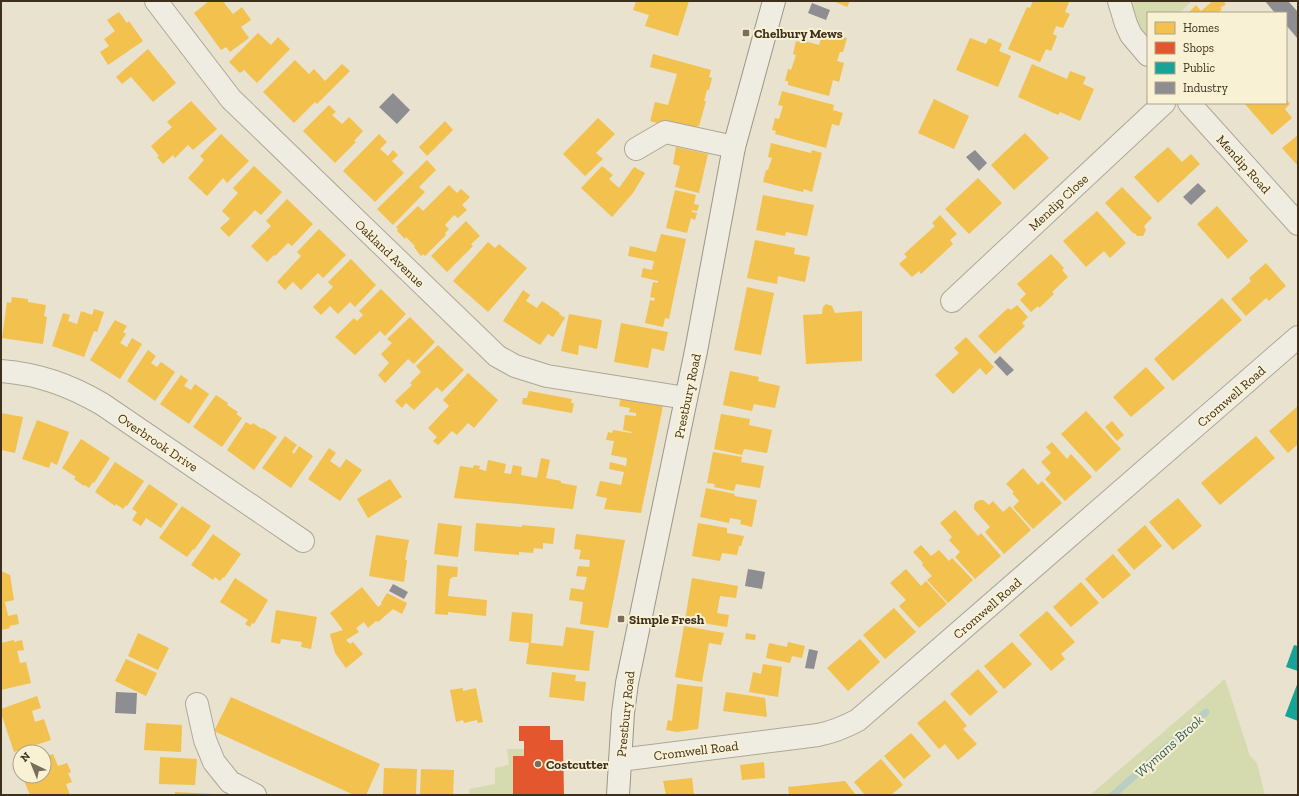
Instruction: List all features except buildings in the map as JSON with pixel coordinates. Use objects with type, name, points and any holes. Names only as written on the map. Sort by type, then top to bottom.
[{"type":"street","name":"Oakland Avenue","points":[[156,1],[231,99],[497,356],[515,366],[547,376],[686,398]]},
{"type":"street","name":"Prestbury Road","points":[[618,795],[623,714],[627,683],[700,333],[734,147],[774,1]]},
{"type":"street","points":[[1119,1],[1131,35],[1147,54]]},
{"type":"street","name":"Mendip Close","points":[[952,301],[1163,104]]},
{"type":"street","name":"Mendip Road","points":[[1190,104],[1298,224]]},
{"type":"street","points":[[636,149],[665,132],[734,147]]},
{"type":"street","name":"Cromwell Road","points":[[620,760],[818,735],[834,731],[858,720],[1298,337]]},
{"type":"street","name":"Overbrook Drive","points":[[1,371],[18,372],[45,378],[65,385],[102,404],[303,541]]},
{"type":"street","points":[[197,704],[198,716],[205,740],[214,762],[230,782],[255,795]]},
{"type":"green space","points":[[1119,1],[1192,1],[1180,12],[1147,12],[1147,39]]},
{"type":"green space","points":[[1225,679],[1250,756],[1257,763],[1265,795],[1090,795]]},
{"type":"green space","points":[[507,749],[524,749],[524,756],[513,756],[513,795],[470,795],[469,789],[495,784],[495,768],[509,765]]},
{"type":"waterway","name":"Wymans Brook","points":[[1113,795],[1206,712]]},
{"type":"place","name":"Chelbury Mews","points":[[746,33]]},
{"type":"place","name":"Simple Fresh","points":[[621,619]]},
{"type":"place","name":"Costcutter","points":[[538,764]]}]
